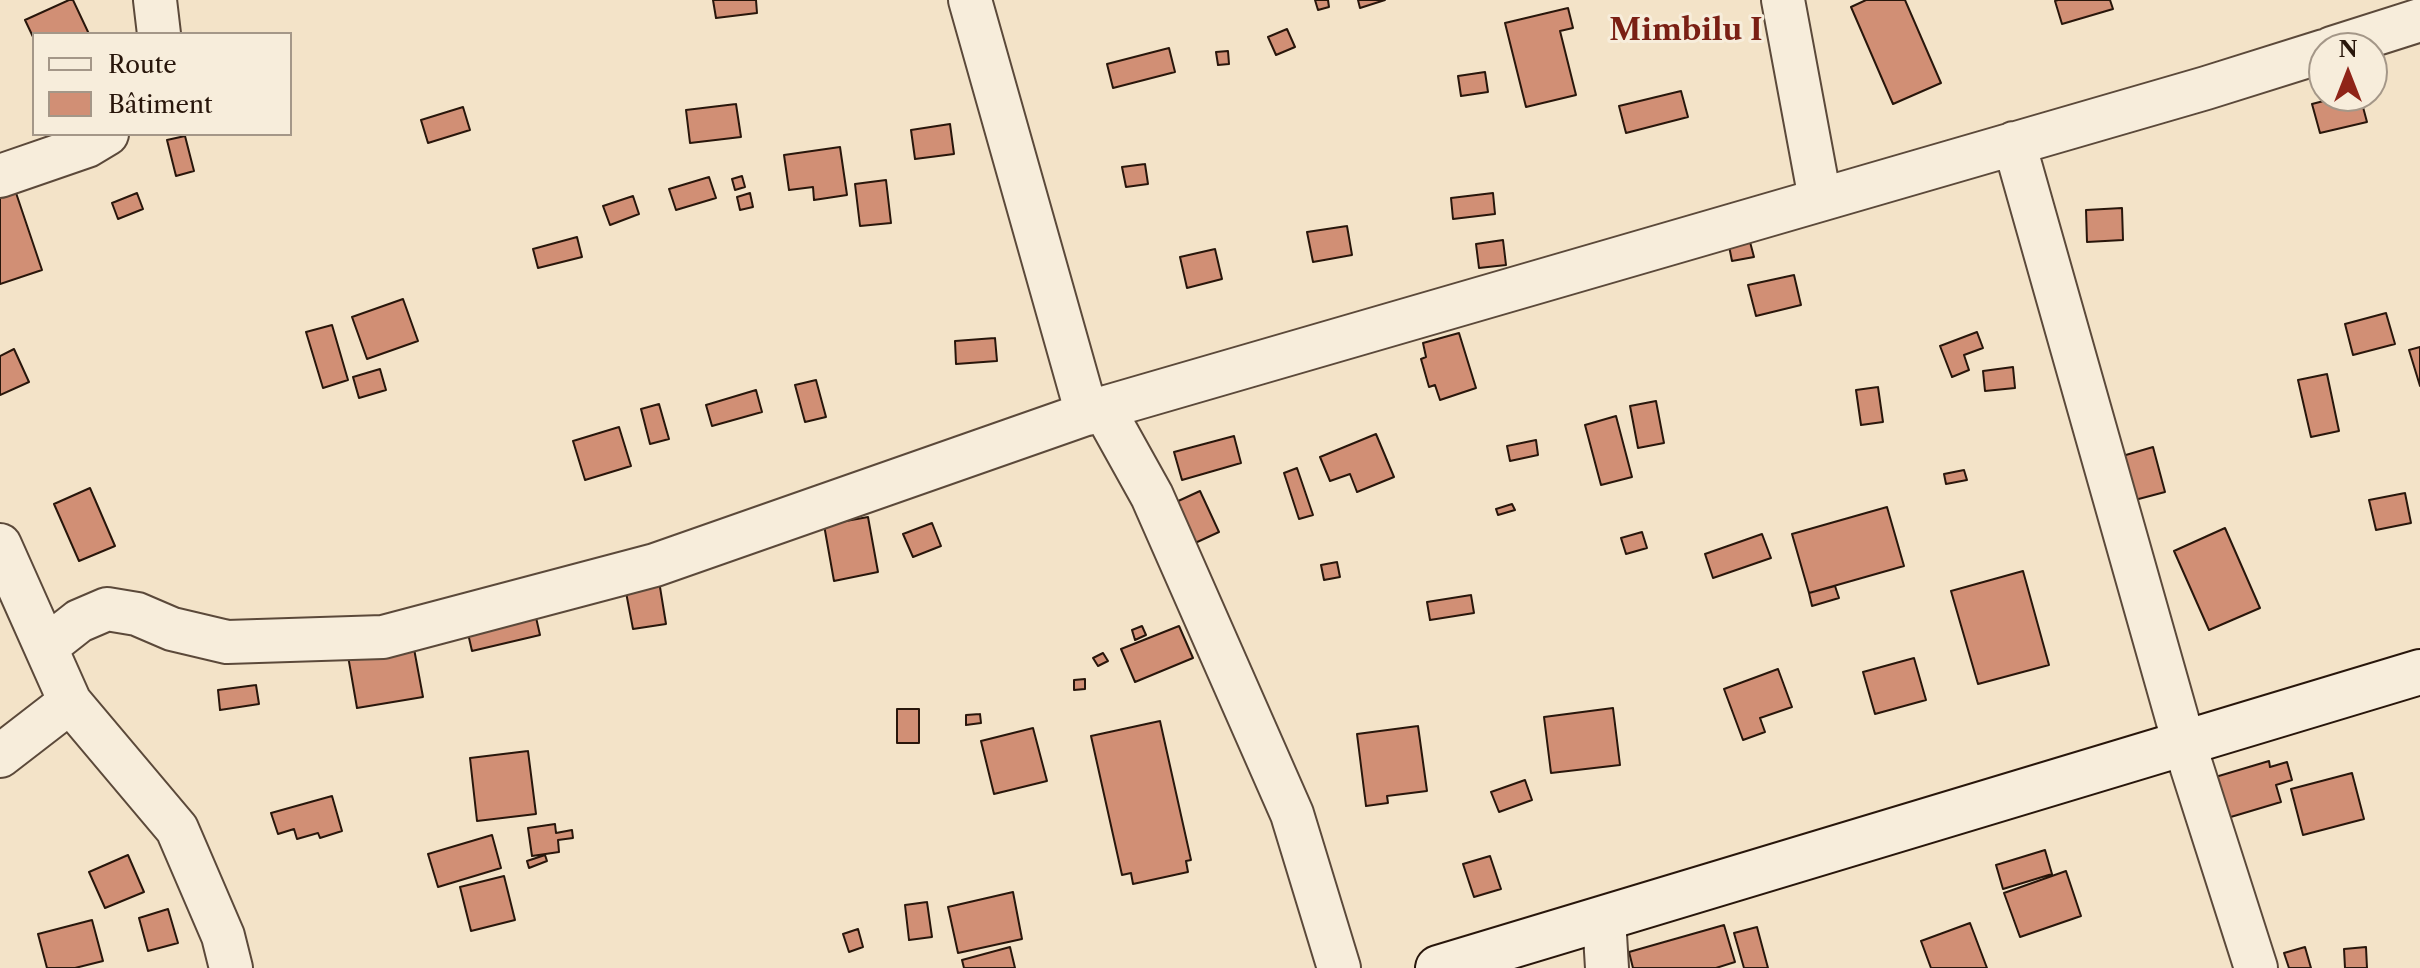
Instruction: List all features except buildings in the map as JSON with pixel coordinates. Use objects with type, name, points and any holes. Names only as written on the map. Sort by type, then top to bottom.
[{"type":"main road","points":[[1438,968],[2420,672]]},
{"type":"street","points":[[155,0],[159,32]]},
{"type":"street","points":[[970,0],[1095,411],[1152,496],[1292,814],[1339,968]]},
{"type":"street","points":[[1783,0],[1820,199]]},
{"type":"street","points":[[2382,32],[2420,20]]},
{"type":"street","points":[[46,647],[79,621],[107,609],[137,614],[172,629],[227,642],[383,637],[655,565],[1095,411],[2308,56]]},
{"type":"street","points":[[0,176],[87,146],[104,136]]},
{"type":"street","points":[[2014,143],[2184,743],[2256,968]]},
{"type":"street","points":[[0,545],[70,702],[177,829],[223,936],[231,968]]},
{"type":"street","points":[[0,756],[70,702]]},
{"type":"street","points":[[1604,918],[1607,968]]},
{"type":"district","name":"Mimbilu I","points":[[1686,31]]}]
